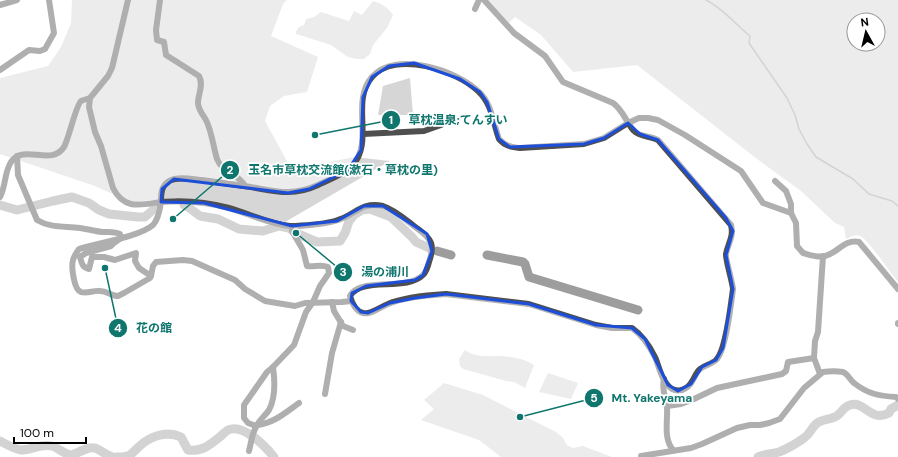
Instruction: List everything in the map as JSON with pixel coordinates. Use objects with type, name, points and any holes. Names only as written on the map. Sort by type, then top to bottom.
[{"type":"street","points":[[0,4],[16,0]]},
{"type":"street","points":[[0,70],[29,50],[40,51],[45,49],[54,33],[49,0]]},
{"type":"street","points":[[0,197],[4,189],[6,173],[12,161],[17,156],[23,154],[34,154],[50,156],[58,154],[64,147],[81,101],[90,98],[108,76],[112,68],[128,0]]},
{"type":"street","points":[[160,0],[156,30],[157,40],[164,42],[166,55],[199,76],[202,81],[198,106],[212,136],[218,159],[222,168],[241,179],[245,186]]},
{"type":"street","points":[[475,9],[479,0]]},
{"type":"street","points":[[90,98],[89,108],[93,125],[101,146],[113,188],[116,195],[128,204],[133,205],[175,201],[204,203],[228,208],[292,228],[337,221],[364,206],[383,206],[427,234],[432,243],[432,251],[423,275],[416,280],[405,283],[366,286],[352,293],[350,296],[354,307],[361,312],[368,313],[390,303],[446,294],[529,304],[596,326],[632,328],[645,340],[664,378],[672,389],[678,391],[686,388],[691,384],[696,372],[716,360],[723,348],[733,289],[726,255],[732,237],[733,231],[731,225],[658,140],[635,131],[618,107],[613,103],[563,82],[545,56],[514,33],[484,0]]},
{"type":"street","points":[[351,300],[342,302],[313,302],[295,306],[265,301],[245,289],[235,280],[192,261],[183,260],[156,262],[153,266],[150,278],[118,296],[100,291],[79,292],[76,289],[73,276],[73,260],[79,249],[143,231],[154,225],[159,212],[162,189],[169,181],[174,179],[192,179],[288,193],[299,192],[314,187],[340,174],[353,165],[361,150],[362,106],[365,86],[372,76],[380,70],[389,66],[414,63],[428,66],[449,74],[480,92],[487,102],[499,139],[510,147],[584,144],[604,138],[628,122],[639,118],[658,120],[741,171],[763,202],[791,213]]},
{"type":"street","points":[[362,134],[424,131],[442,125]]},
{"type":"street","points":[[17,156],[18,175],[37,220],[42,223],[56,226],[100,232],[117,232],[120,234],[121,238]]},
{"type":"street","points":[[775,181],[786,191],[791,204],[791,213],[796,223],[797,246],[803,253],[823,256],[852,241],[859,242],[898,289]]},
{"type":"street","points":[[292,228],[303,250],[307,266],[313,267],[324,265],[328,267],[329,273],[306,312],[294,345],[267,372],[244,405],[244,418],[248,423],[256,425],[272,422],[299,403]]},
{"type":"street","points":[[121,238],[111,246],[86,252],[80,257],[84,267],[89,269],[92,257],[104,257],[115,260],[136,253],[135,261],[139,268],[150,276]]},
{"type":"street","points":[[820,374],[814,358],[815,341],[818,332],[823,256]]},
{"type":"street","points":[[332,302],[334,311],[343,326],[353,330]]},
{"type":"street","points":[[325,394],[331,360],[341,322]]},
{"type":"street","points":[[667,406],[681,404],[716,388],[782,374],[786,371],[788,362],[814,358]]},
{"type":"street","points":[[249,451],[256,425],[269,410],[273,397],[273,367]]},
{"type":"street","points":[[641,456],[690,448],[737,428],[750,425],[760,425],[780,419],[795,398],[824,372],[844,372],[853,382],[869,392],[880,396],[898,398]]},
{"type":"street","points":[[664,378],[662,385],[667,406],[666,432],[670,446],[673,450]]},
{"type":"highlighted area","points":[[414,63],[460,79],[480,92],[487,102],[499,139],[510,147],[584,144],[604,138],[628,123],[640,134],[658,140],[726,218],[733,231],[726,255],[733,289],[723,348],[716,360],[702,367],[691,384],[678,391],[668,385],[645,339],[632,328],[596,325],[529,304],[446,294],[390,303],[368,313],[361,312],[351,301],[352,293],[366,286],[415,280],[423,275],[432,251],[427,234],[383,206],[364,206],[337,221],[292,226],[204,203],[161,202],[162,189],[174,179],[288,193],[309,189],[348,170],[361,150],[363,97],[372,77],[389,66]]},
{"type":"shaded area","points":[[72,0],[287,0],[283,4],[271,36],[318,57],[307,92],[284,96],[270,106],[265,121],[288,163],[300,168],[354,157],[390,161],[285,222],[174,198],[134,202],[129,201],[92,185],[0,154],[0,78],[48,66],[61,47],[71,23]]},
{"type":"shaded area","points":[[488,0],[898,0],[898,282],[864,239],[857,235],[846,239],[844,227],[835,223],[801,191],[757,159],[637,65],[573,72],[541,35],[515,17],[508,24]]},
{"type":"shaded area","points":[[373,1],[384,6],[393,15],[387,28],[373,45],[370,54],[364,59],[348,57],[331,45],[296,34],[298,28],[304,25],[306,19],[314,17],[321,12],[349,21],[354,11],[362,15]]},
{"type":"shaded area","points":[[410,78],[413,115],[378,115],[383,86]]},
{"type":"shaded area","points":[[465,350],[481,356],[504,356],[516,358],[534,365],[525,388],[514,382],[463,369],[460,366],[459,359]]},
{"type":"shaded area","points":[[548,373],[578,383],[571,399],[539,392]]},
{"type":"shaded area","points":[[444,383],[483,395],[556,432],[563,438],[567,445],[573,448],[583,446],[612,457],[501,457],[479,440],[421,420],[434,409],[424,400]]},
{"type":"waterway","points":[[706,0],[712,3],[750,36],[749,43],[787,98],[795,115],[799,129],[816,157],[853,179],[869,194],[892,201],[898,206]]},
{"type":"waterway","points":[[0,205],[17,210],[72,197],[89,203],[99,210],[109,214],[145,217],[155,208]]},
{"type":"waterway","points":[[184,205],[200,216],[218,219],[239,229],[263,231],[279,226],[289,228],[296,233],[317,242],[340,241],[345,233],[349,221],[354,215],[362,210],[370,209],[391,217],[416,242],[429,248]]},
{"type":"waterway","points":[[437,251],[451,255]]},
{"type":"waterway","points":[[487,255],[523,262],[529,277],[638,310]]},
{"type":"waterway","points":[[758,457],[779,452],[792,446],[806,437],[818,422],[836,417],[844,408],[850,405],[855,404],[872,414],[877,415],[889,413],[891,409],[898,405]]},
{"type":"waterway","points":[[117,457],[125,457],[130,455],[140,445],[151,438],[166,434],[181,437],[188,450],[198,450],[209,445],[228,430],[234,429],[240,430],[253,437],[274,457]]},
{"type":"waterway","points":[[0,441],[13,448],[21,450],[48,445],[72,455],[93,448],[113,457]]},
{"type":"place","name":"草枕温泉;てんすい","points":[[315,135]]},
{"type":"place","name":"玉名市草枕交流館(漱石・草枕の里)","points":[[173,219]]},
{"type":"place","name":"湯の浦川","points":[[296,233]]},
{"type":"place","name":"花の館","points":[[105,268]]},
{"type":"place","name":"Mt. Yakeyama","points":[[520,417]]}]
